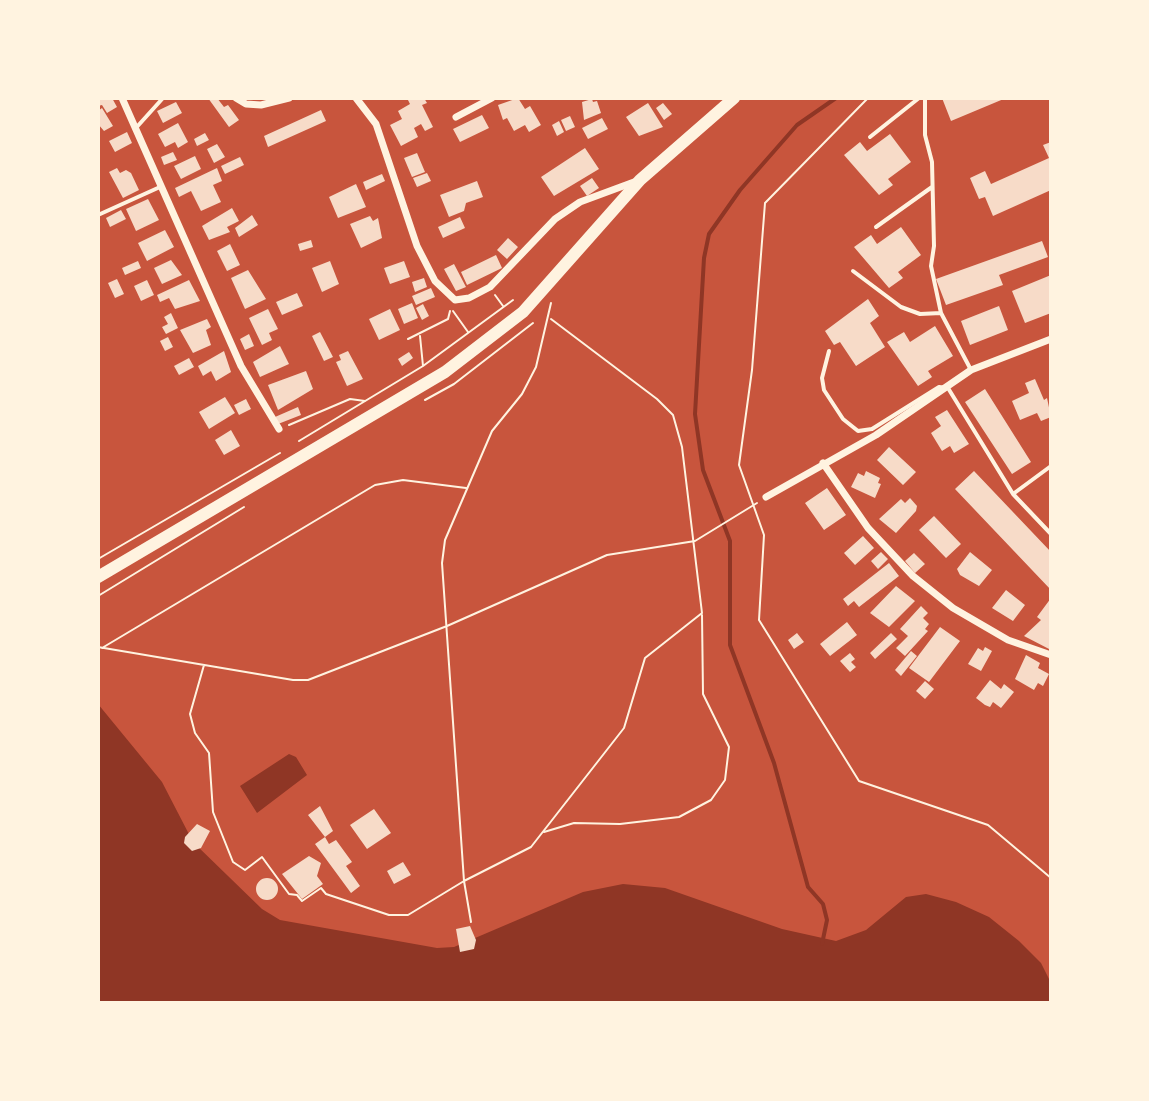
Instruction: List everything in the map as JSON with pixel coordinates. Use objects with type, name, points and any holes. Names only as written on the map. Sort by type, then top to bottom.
[{"type":"main road","points":[[98,577],[445,372],[523,312],[640,180],[734,98]]},
{"type":"street","points":[[122,98],[241,366],[279,429]]},
{"type":"street","points":[[236,98],[246,104],[261,105],[289,98]]},
{"type":"street","points":[[356,98],[376,124],[417,246],[435,281],[455,300],[469,298],[490,287],[555,219],[580,202],[640,180]]},
{"type":"street","points":[[456,117],[492,98]]},
{"type":"street","points":[[766,497],[876,435],[971,370],[1051,339]]},
{"type":"street","points":[[823,463],[868,528],[913,576],[953,608],[1008,640],[1051,655]]},
{"type":"lane","points":[[135,129],[163,98]]},
{"type":"lane","points":[[870,137],[922,98]]},
{"type":"lane","points":[[922,98],[932,162],[934,246],[931,266],[941,313],[971,370]]},
{"type":"lane","points":[[98,215],[160,187]]},
{"type":"lane","points":[[876,227],[932,187]]},
{"type":"lane","points":[[853,271],[901,307],[920,314],[941,313]]},
{"type":"lane","points":[[829,351],[822,378],[824,390],[843,419],[858,431],[872,429],[939,387],[948,388],[1013,494],[1051,534]]},
{"type":"lane","points":[[1013,494],[1051,466]]},
{"type":"path","points":[[868,98],[765,203],[752,370],[739,465],[764,535],[759,620],[859,781],[988,825],[1051,878]]},
{"type":"path","points":[[490,287],[504,307]]},
{"type":"path","points":[[98,559],[366,402],[423,366],[513,300]]},
{"type":"path","points":[[471,922],[464,881],[442,563],[445,540],[499,420],[529,382],[550,318],[551,302]]},
{"type":"path","points":[[408,339],[448,319],[451,306]]},
{"type":"path","points":[[454,312],[469,333]]},
{"type":"path","points":[[542,832],[574,823],[620,824],[679,817],[711,800],[725,780],[729,747],[703,694],[702,613],[695,541],[682,447],[673,415],[657,399],[550,318]]},
{"type":"path","points":[[420,335],[423,366]]},
{"type":"path","points":[[279,429],[350,399],[366,402]]},
{"type":"path","points":[[100,648],[375,485],[403,480],[467,488]]},
{"type":"path","points":[[100,648],[308,680],[447,626],[607,555],[695,541],[753,506]]},
{"type":"path","points":[[204,665],[190,714],[195,733],[209,753],[213,812],[233,862],[245,870],[262,857],[289,894],[297,895],[302,901],[321,888],[326,894],[389,915],[408,915],[464,881],[531,847],[624,728],[645,658],[702,613]]},
{"type":"shaded area","points":[[98,704],[162,782],[193,842],[262,909],[280,920],[437,948],[454,947],[583,892],[623,884],[665,888],[782,929],[836,941],[866,930],[906,897],[926,894],[956,902],[989,917],[1019,941],[1041,963],[1051,983],[1051,1003],[98,1003]]},
{"type":"shaded area","points":[[289,754],[296,757],[307,775],[257,813],[240,786]]},
{"type":"building","points":[[98,98],[112,98],[117,107],[107,113],[102,105],[98,106]]},
{"type":"building","points":[[208,98],[217,98],[224,107],[228,105],[239,120],[229,127]]},
{"type":"building","points":[[407,98],[424,98],[427,103],[422,105],[433,127],[425,131],[421,124],[414,128],[418,137],[401,146],[390,125],[402,119],[398,111],[410,104]]},
{"type":"building","points":[[518,98],[525,109],[530,106],[541,125],[529,132],[525,125],[514,131],[507,118],[503,120],[498,105]]},
{"type":"building","points":[[942,98],[1006,98],[951,121]]},
{"type":"building","points":[[592,99],[593,102],[597,101],[601,113],[584,120],[582,102]]},
{"type":"building","points":[[176,102],[182,113],[163,123],[157,111]]},
{"type":"building","points":[[648,103],[663,127],[639,136],[626,117]]},
{"type":"building","points":[[663,103],[672,114],[664,120],[656,108]]},
{"type":"building","points":[[102,108],[113,126],[104,131],[98,124],[98,111]]},
{"type":"building","points":[[321,110],[326,121],[268,147],[264,136]]},
{"type":"building","points":[[482,115],[489,128],[460,142],[453,129]]},
{"type":"building","points":[[570,116],[575,127],[566,131],[561,120]]},
{"type":"building","points":[[602,118],[608,129],[588,139],[582,128]]},
{"type":"building","points":[[559,121],[564,132],[557,136],[552,125]]},
{"type":"building","points":[[178,123],[188,142],[178,148],[175,142],[165,147],[158,134]]},
{"type":"building","points":[[127,132],[132,143],[115,152],[109,141]]},
{"type":"building","points":[[205,133],[209,140],[197,146],[194,139]]},
{"type":"building","points":[[890,134],[911,162],[888,179],[893,185],[879,195],[844,155],[860,142],[867,151]]},
{"type":"building","points":[[1051,142],[1051,190],[993,216],[985,197],[979,199],[970,178],[985,171],[991,184],[1049,158],[1043,145]]},
{"type":"building","points":[[217,144],[225,157],[214,163],[207,149]]},
{"type":"building","points":[[585,148],[599,169],[554,196],[541,177]]},
{"type":"building","points":[[173,152],[177,160],[164,165],[161,157]]},
{"type":"building","points":[[417,153],[425,172],[412,177],[404,158]]},
{"type":"building","points":[[195,156],[201,169],[181,179],[174,166]]},
{"type":"building","points":[[240,157],[244,165],[225,174],[221,166]]},
{"type":"building","points":[[117,168],[120,173],[126,170],[131,173],[139,190],[123,198],[109,172]]},
{"type":"building","points":[[217,168],[222,181],[213,185],[221,202],[201,211],[191,191],[179,197],[175,188]]},
{"type":"building","points":[[427,173],[431,181],[417,187],[413,178]]},
{"type":"building","points":[[382,174],[385,181],[366,190],[363,182]]},
{"type":"building","points":[[592,178],[599,188],[587,196],[580,186]]},
{"type":"building","points":[[477,181],[483,197],[466,203],[464,211],[449,217],[440,195]]},
{"type":"building","points":[[356,184],[366,207],[338,218],[329,197]]},
{"type":"building","points":[[148,199],[159,220],[136,231],[126,209]]},
{"type":"building","points":[[232,208],[239,221],[227,227],[230,232],[209,240],[202,226]]},
{"type":"building","points":[[121,210],[126,219],[110,227],[106,218]]},
{"type":"building","points":[[252,215],[258,225],[239,237],[235,228]]},
{"type":"building","points":[[370,216],[373,221],[378,218],[382,238],[361,248],[350,224]]},
{"type":"building","points":[[460,217],[465,228],[443,238],[438,227]]},
{"type":"building","points":[[901,227],[921,255],[898,272],[903,278],[889,288],[854,247],[871,235],[877,244]]},
{"type":"building","points":[[165,230],[174,247],[147,261],[138,243]]},
{"type":"building","points":[[508,238],[518,247],[507,259],[497,250]]},
{"type":"building","points":[[311,240],[313,247],[300,251],[298,244]]},
{"type":"building","points":[[1042,241],[1048,257],[999,275],[1003,285],[946,305],[936,279]]},
{"type":"building","points":[[230,244],[240,265],[227,271],[217,251]]},
{"type":"building","points":[[496,255],[502,268],[467,285],[461,272]]},
{"type":"building","points":[[171,260],[182,275],[162,284],[154,268]]},
{"type":"building","points":[[138,261],[141,268],[125,275],[122,268]]},
{"type":"building","points":[[330,261],[339,284],[322,292],[312,268]]},
{"type":"building","points":[[404,261],[410,277],[390,284],[384,268]]},
{"type":"building","points":[[454,264],[466,287],[456,291],[444,269]]},
{"type":"building","points":[[248,270],[266,299],[245,309],[231,278]]},
{"type":"building","points":[[1051,275],[1051,313],[1025,323],[1012,291]]},
{"type":"building","points":[[424,278],[427,287],[415,292],[412,282]]},
{"type":"building","points":[[117,279],[124,294],[115,298],[108,283]]},
{"type":"building","points":[[147,280],[154,295],[141,301],[134,286]]},
{"type":"building","points":[[189,280],[200,301],[175,309],[169,298],[160,302],[157,295]]},
{"type":"building","points":[[431,288],[435,297],[416,305],[412,296]]},
{"type":"building","points":[[297,293],[303,306],[282,315],[276,302]]},
{"type":"building","points":[[868,299],[879,316],[870,323],[885,347],[856,366],[840,342],[834,345],[825,331]]},
{"type":"building","points":[[412,303],[418,318],[404,324],[398,309]]},
{"type":"building","points":[[423,304],[429,316],[422,320],[416,308]]},
{"type":"building","points":[[999,306],[1008,330],[970,345],[961,321]]},
{"type":"building","points":[[268,309],[278,329],[269,333],[272,340],[262,345],[249,318]]},
{"type":"building","points":[[390,309],[400,330],[379,340],[369,319]]},
{"type":"building","points":[[171,313],[178,328],[166,334],[162,327],[168,324],[164,317]]},
{"type":"building","points":[[207,319],[211,327],[206,330],[211,345],[193,353],[180,330]]},
{"type":"building","points":[[935,326],[953,356],[928,371],[932,377],[918,386],[887,342],[904,332],[910,342]]},
{"type":"building","points":[[320,332],[333,357],[324,361],[312,336]]},
{"type":"building","points":[[249,334],[254,346],[245,350],[240,339]]},
{"type":"building","points":[[168,337],[173,347],[165,351],[160,341]]},
{"type":"building","points":[[280,346],[289,364],[260,377],[253,362]]},
{"type":"building","points":[[224,351],[231,372],[216,381],[211,371],[203,376],[198,366]]},
{"type":"building","points":[[348,351],[363,379],[347,386],[336,362],[341,360],[339,355]]},
{"type":"building","points":[[409,352],[413,358],[402,366],[398,359]]},
{"type":"building","points":[[189,358],[194,367],[179,375],[174,366]]},
{"type":"building","points":[[306,371],[313,389],[278,410],[268,385]]},
{"type":"building","points":[[1035,379],[1044,400],[1047,398],[1051,417],[1041,421],[1037,413],[1020,420],[1012,401],[1029,393],[1025,383]]},
{"type":"building","points":[[985,389],[1031,462],[1012,474],[965,402]]},
{"type":"building","points":[[225,397],[235,413],[209,429],[199,412]]},
{"type":"building","points":[[246,399],[251,409],[239,415],[234,405]]},
{"type":"building","points":[[298,407],[301,415],[278,424],[275,417]]},
{"type":"building","points":[[947,410],[969,444],[954,453],[950,446],[942,451],[931,433],[941,426],[935,417]]},
{"type":"building","points":[[231,430],[240,446],[224,455],[215,440]]},
{"type":"building","points":[[889,447],[916,472],[903,485],[877,460]]},
{"type":"building","points":[[866,471],[880,478],[878,483],[881,484],[875,498],[851,487],[858,473],[864,476]]},
{"type":"building","points":[[974,471],[1051,552],[1051,590],[955,489]]},
{"type":"building","points":[[827,488],[846,515],[824,530],[805,503]]},
{"type":"building","points":[[910,498],[917,506],[916,511],[896,533],[879,519],[901,499],[905,503]]},
{"type":"building","points":[[934,516],[961,544],[946,558],[919,530]]},
{"type":"building","points":[[863,536],[874,548],[855,565],[844,553]]},
{"type":"building","points":[[881,552],[888,559],[878,569],[871,561]]},
{"type":"building","points":[[970,552],[992,570],[979,586],[960,575],[957,569]]},
{"type":"building","points":[[914,553],[925,564],[915,573],[905,561]]},
{"type":"building","points":[[889,563],[899,576],[859,607],[854,601],[848,606],[843,599]]},
{"type":"building","points":[[896,586],[915,601],[889,627],[870,613]]},
{"type":"building","points":[[1006,590],[1025,605],[1013,621],[992,608]]},
{"type":"building","points":[[1051,598],[1051,650],[1024,636],[1041,620],[1037,617]]},
{"type":"building","points":[[921,606],[928,613],[923,618],[929,624],[925,629],[928,631],[905,656],[896,648],[908,636],[900,629]]},
{"type":"building","points":[[847,622],[857,635],[830,656],[820,644]]},
{"type":"building","points":[[940,627],[960,641],[929,682],[909,668]]},
{"type":"building","points":[[797,633],[804,642],[794,649],[788,640]]},
{"type":"building","points":[[891,633],[897,639],[875,659],[870,653]]},
{"type":"building","points":[[985,647],[992,651],[981,671],[968,664],[978,648],[983,651]]},
{"type":"building","points":[[911,651],[917,656],[901,676],[895,670]]},
{"type":"building","points":[[850,653],[855,659],[851,662],[856,667],[850,672],[840,661]]},
{"type":"building","points":[[1026,655],[1040,663],[1038,668],[1049,674],[1043,686],[1038,683],[1034,690],[1015,679]]},
{"type":"building","points":[[990,680],[1001,689],[1004,684],[1014,692],[1001,708],[993,702],[990,707],[985,705],[976,698]]},
{"type":"building","points":[[925,681],[934,689],[925,699],[916,691]]},
{"type":"building","points":[[320,806],[333,831],[325,837],[308,815]]},
{"type":"building","points":[[374,809],[391,833],[367,849],[350,825]]},
{"type":"building","points":[[197,824],[210,831],[201,848],[192,851],[184,843],[185,837]]},
{"type":"building","points":[[325,837],[329,844],[336,840],[352,862],[346,866],[360,886],[351,893],[315,844]]},
{"type":"building","points":[[309,856],[321,863],[317,876],[323,884],[302,899],[282,874]]},
{"type":"building","points":[[403,862],[411,875],[394,884],[387,871]]},
{"type":"building","points":[[267,878],[275,881],[278,889],[275,897],[267,900],[259,897],[256,889],[259,881]]},
{"type":"building","points":[[470,926],[476,940],[474,949],[460,952],[456,929]]},
{"type":"waterway","points":[[822,944],[827,920],[823,904],[808,887],[774,763],[730,645],[730,541],[703,470],[695,414],[704,258],[709,234],[740,190],[797,125],[836,98]]}]
